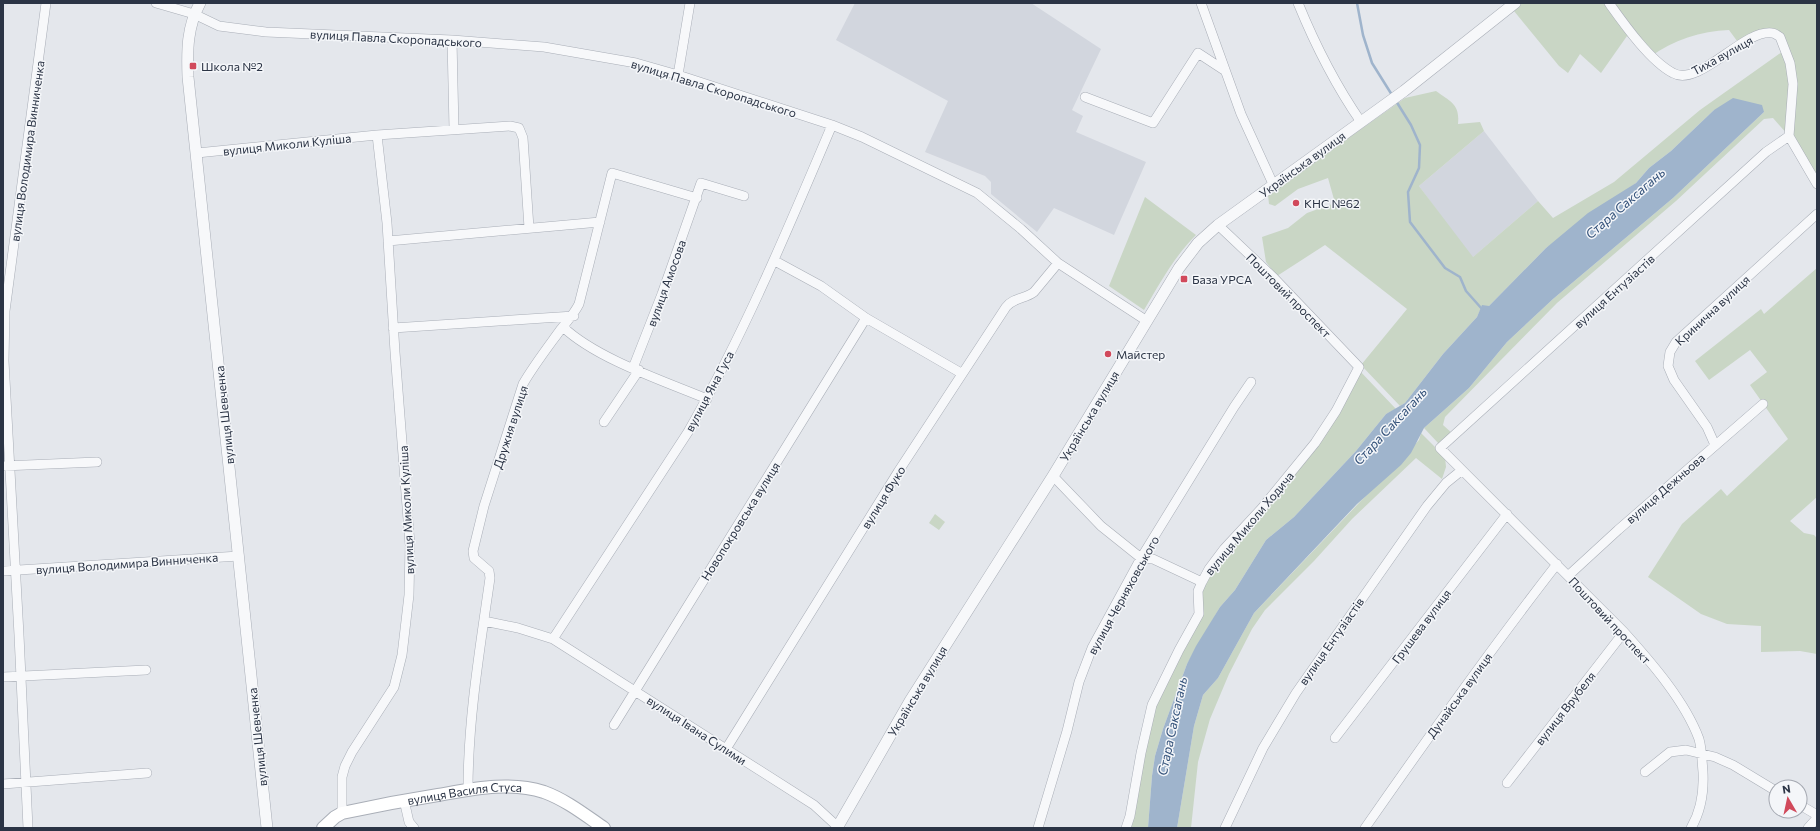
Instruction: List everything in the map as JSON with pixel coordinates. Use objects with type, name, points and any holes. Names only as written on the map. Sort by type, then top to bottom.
[{"type":"main road","name":"вулиця Василя Стуса","points":[[323,828],[342,813],[404,800],[468,790],[509,786],[543,792],[571,806],[604,828]]},
{"type":"street","name":"вулиця Володимира Винниченка","points":[[28,828],[15,570],[6,466],[4,361],[5,311],[46,3]]},
{"type":"street","name":"вулиця Павла Скоропадського","points":[[156,3],[194,14],[218,26],[266,32],[452,40],[544,47],[636,63],[678,75],[832,125],[882,146],[977,193],[1021,229],[1058,263],[1147,321]]},
{"type":"street","name":"вулиця Шевченка","points":[[200,3],[194,14],[188,39],[187,60],[267,828]]},
{"type":"street","points":[[678,75],[690,3]]},
{"type":"street","points":[[1201,3],[1241,114],[1273,184]]},
{"type":"street","points":[[1298,3],[1318,50],[1340,91],[1361,122]]},
{"type":"street","name":"Українська вулиця","points":[[838,827],[914,695],[1053,476],[1188,255],[1198,243],[1218,225],[1404,91],[1515,3]]},
{"type":"street","name":"Тиха вулиця","points":[[1609,3],[1627,29],[1656,60],[1673,74],[1683,76],[1696,72],[1758,35],[1772,33],[1780,37],[1790,63],[1793,84],[1788,136]]},
{"type":"street","points":[[452,40],[454,129]]},
{"type":"street","points":[[1085,97],[1153,123],[1198,53],[1224,70]]},
{"type":"street","name":"вулиця Яна Гуса","points":[[553,639],[688,432],[707,399],[775,261],[832,125]]},
{"type":"street","name":"вулиця Миколи Куліша","points":[[197,152],[377,135],[515,126],[519,128],[523,138],[529,228]]},
{"type":"street","name":"вулиця Миколи Куліша","points":[[342,813],[342,776],[345,766],[352,752],[394,687],[402,655],[408,608],[410,545],[393,328],[388,241],[377,135]]},
{"type":"street","points":[[1788,136],[1817,184]]},
{"type":"street","name":"вулиця Ентузіастів","points":[[1440,448],[1766,152],[1788,136]]},
{"type":"street","name":"Дружня вулиця","points":[[468,790],[468,750],[490,578],[489,571],[474,558],[473,551],[480,521],[523,384],[530,371],[563,327],[574,316],[579,304],[612,173],[697,198]]},
{"type":"street","name":"вулиця Амосова","points":[[604,422],[633,382],[636,369],[701,183],[744,196]]},
{"type":"street","name":"Кринична вулиця","points":[[1715,445],[1707,427],[1674,380],[1668,366],[1670,352],[1676,342],[1817,214]]},
{"type":"street","points":[[388,241],[600,222]]},
{"type":"street","name":"Поштовий проспект","points":[[1218,225],[1274,278],[1359,367]]},
{"type":"street","points":[[775,261],[821,286],[866,318],[962,373]]},
{"type":"street","name":"вулиця Фуко","points":[[726,749],[962,373],[1006,307],[1012,300],[1026,297],[1034,292],[1058,263]]},
{"type":"street","points":[[393,328],[574,316]]},
{"type":"street","name":"Новопокровська вулиця","points":[[614,725],[866,318]]},
{"type":"street","points":[[563,327],[574,337],[607,356],[707,399]]},
{"type":"street","name":"вулиця Миколи Ходича","points":[[1126,828],[1133,804],[1141,753],[1152,705],[1179,650],[1199,614],[1198,591],[1202,582],[1209,569],[1224,549],[1262,508],[1314,443],[1336,411],[1359,367]]},
{"type":"street","name":"вулиця Черняховського","points":[[1038,828],[1067,731],[1078,682],[1092,648],[1141,558],[1251,382]]},
{"type":"street","name":"вулиця Дежньова","points":[[1569,575],[1763,404]]},
{"type":"street","name":"Поштовий проспект","points":[[1440,448],[1569,575],[1624,632],[1643,654],[1682,706],[1699,740],[1702,754],[1704,787],[1701,806],[1691,828]]},
{"type":"street","points":[[6,466],[97,462]]},
{"type":"street","name":"вулиця Ентузіастів","points":[[1225,828],[1263,748],[1296,692],[1427,506],[1446,482],[1462,470]]},
{"type":"street","points":[[1053,476],[1101,526],[1141,558],[1153,559],[1202,582]]},
{"type":"street","name":"Грушева вулиця","points":[[1335,738],[1507,514]]},
{"type":"street","name":"вулиця Володимира Винниченка","points":[[3,571],[239,556]]},
{"type":"street","name":"Дунайська вулиця","points":[[1365,828],[1455,699],[1557,564]]},
{"type":"street","points":[[484,621],[518,628],[553,639]]},
{"type":"street","name":"вулиця Врубеля","points":[[1507,783],[1624,632]]},
{"type":"street","name":"вулиця Івана Сулими","points":[[553,639],[814,805],[838,827]]},
{"type":"street","points":[[3,677],[146,670]]},
{"type":"street","points":[[1645,772],[1670,752],[1686,750],[1715,757],[1734,765],[1768,786]]},
{"type":"street","points":[[3,784],[147,773]]},
{"type":"street","points":[[404,800],[409,822],[414,828]]},
{"type":"street","points":[[1808,810],[1817,815]]},
{"type":"street","points":[[1808,828],[1817,818]]},
{"type":"shaded area","points":[[855,3],[1031,3],[1101,49],[1072,110],[1083,116],[1076,132],[1146,162],[1114,235],[1054,208],[1037,232],[991,194],[991,182],[985,176],[925,152],[948,101],[836,40]]},
{"type":"shaded area","points":[[1484,131],[1538,201],[1472,258],[1419,186]]},
{"type":"green space","points":[[1521,3],[1817,3],[1817,184],[1789,136],[1773,118],[1764,119],[1676,201],[1557,303],[1445,417],[1443,425],[1453,434],[1439,444],[1424,428],[1469,388],[1507,342],[1553,299],[1673,198],[1764,112],[1714,110],[1671,151],[1649,168],[1636,183],[1546,248],[1489,306],[1482,306],[1477,317],[1443,354],[1405,403],[1400,406],[1361,365],[1407,309],[1325,245],[1277,276],[1266,262],[1262,237],[1288,228],[1307,213],[1335,203],[1328,178],[1298,189],[1275,206],[1269,204],[1268,195],[1405,98],[1436,91],[1450,101],[1456,108],[1458,112],[1458,124],[1480,122],[1484,131],[1419,186],[1473,257],[1538,201],[1553,218],[1614,182],[1700,110],[1786,49],[1772,33],[1740,45],[1729,30],[1698,34],[1678,41],[1650,57],[1639,45],[1627,36],[1601,73],[1580,54],[1568,73],[1559,66],[1514,11]]},
{"type":"green space","points":[[1145,197],[1196,235],[1174,261],[1144,310],[1109,286]]},
{"type":"green space","points":[[1817,268],[1817,497],[1790,521],[1804,533],[1814,535],[1817,538],[1817,654],[1800,651],[1761,652],[1761,626],[1727,624],[1701,614],[1648,577],[1682,524],[1721,489],[1727,496],[1788,439],[1750,385],[1767,372],[1750,350],[1709,380],[1695,361],[1761,309],[1764,314]]},
{"type":"green space","points":[[1358,369],[1396,409],[1386,414],[1356,451],[1294,517],[1266,540],[1235,590],[1220,607],[1187,664],[1163,729],[1155,756],[1148,828],[1126,828],[1152,705],[1199,614],[1202,582],[1315,443]]},
{"type":"green space","points":[[1421,433],[1445,457],[1446,467],[1442,479],[1416,458],[1352,519],[1314,561],[1265,610],[1252,629],[1229,674],[1210,719],[1198,762],[1191,828],[1177,828],[1194,726],[1203,695],[1218,678],[1254,613],[1419,440]]},
{"type":"green space","points":[[935,514],[945,522],[939,530],[929,523]]},
{"type":"water","name":"Стара Саксагань","points":[[1733,98],[1762,105],[1764,112],[1673,198],[1553,299],[1507,342],[1469,388],[1424,428],[1411,453],[1401,465],[1357,504],[1254,613],[1218,678],[1203,695],[1194,726],[1177,828],[1148,828],[1155,756],[1163,729],[1187,664],[1196,646],[1220,607],[1235,590],[1266,540],[1294,517],[1356,451],[1386,414],[1405,403],[1443,354],[1477,317],[1482,305],[1489,306],[1546,248],[1588,213],[1636,183],[1649,168],[1671,151],[1714,110]]},
{"type":"waterway","points":[[1357,3],[1363,35],[1372,63],[1392,95]]},
{"type":"waterway","points":[[1396,101],[1411,125],[1420,145],[1419,168],[1408,192],[1410,222],[1445,268],[1460,277],[1466,291],[1482,309]]},
{"type":"place","name":"Школа №2","points":[[193,66]]},
{"type":"place","name":"КНС №62","points":[[1296,203]]},
{"type":"place","name":"База УРСА","points":[[1184,279]]},
{"type":"place","name":"Майстер","points":[[1108,354]]}]
